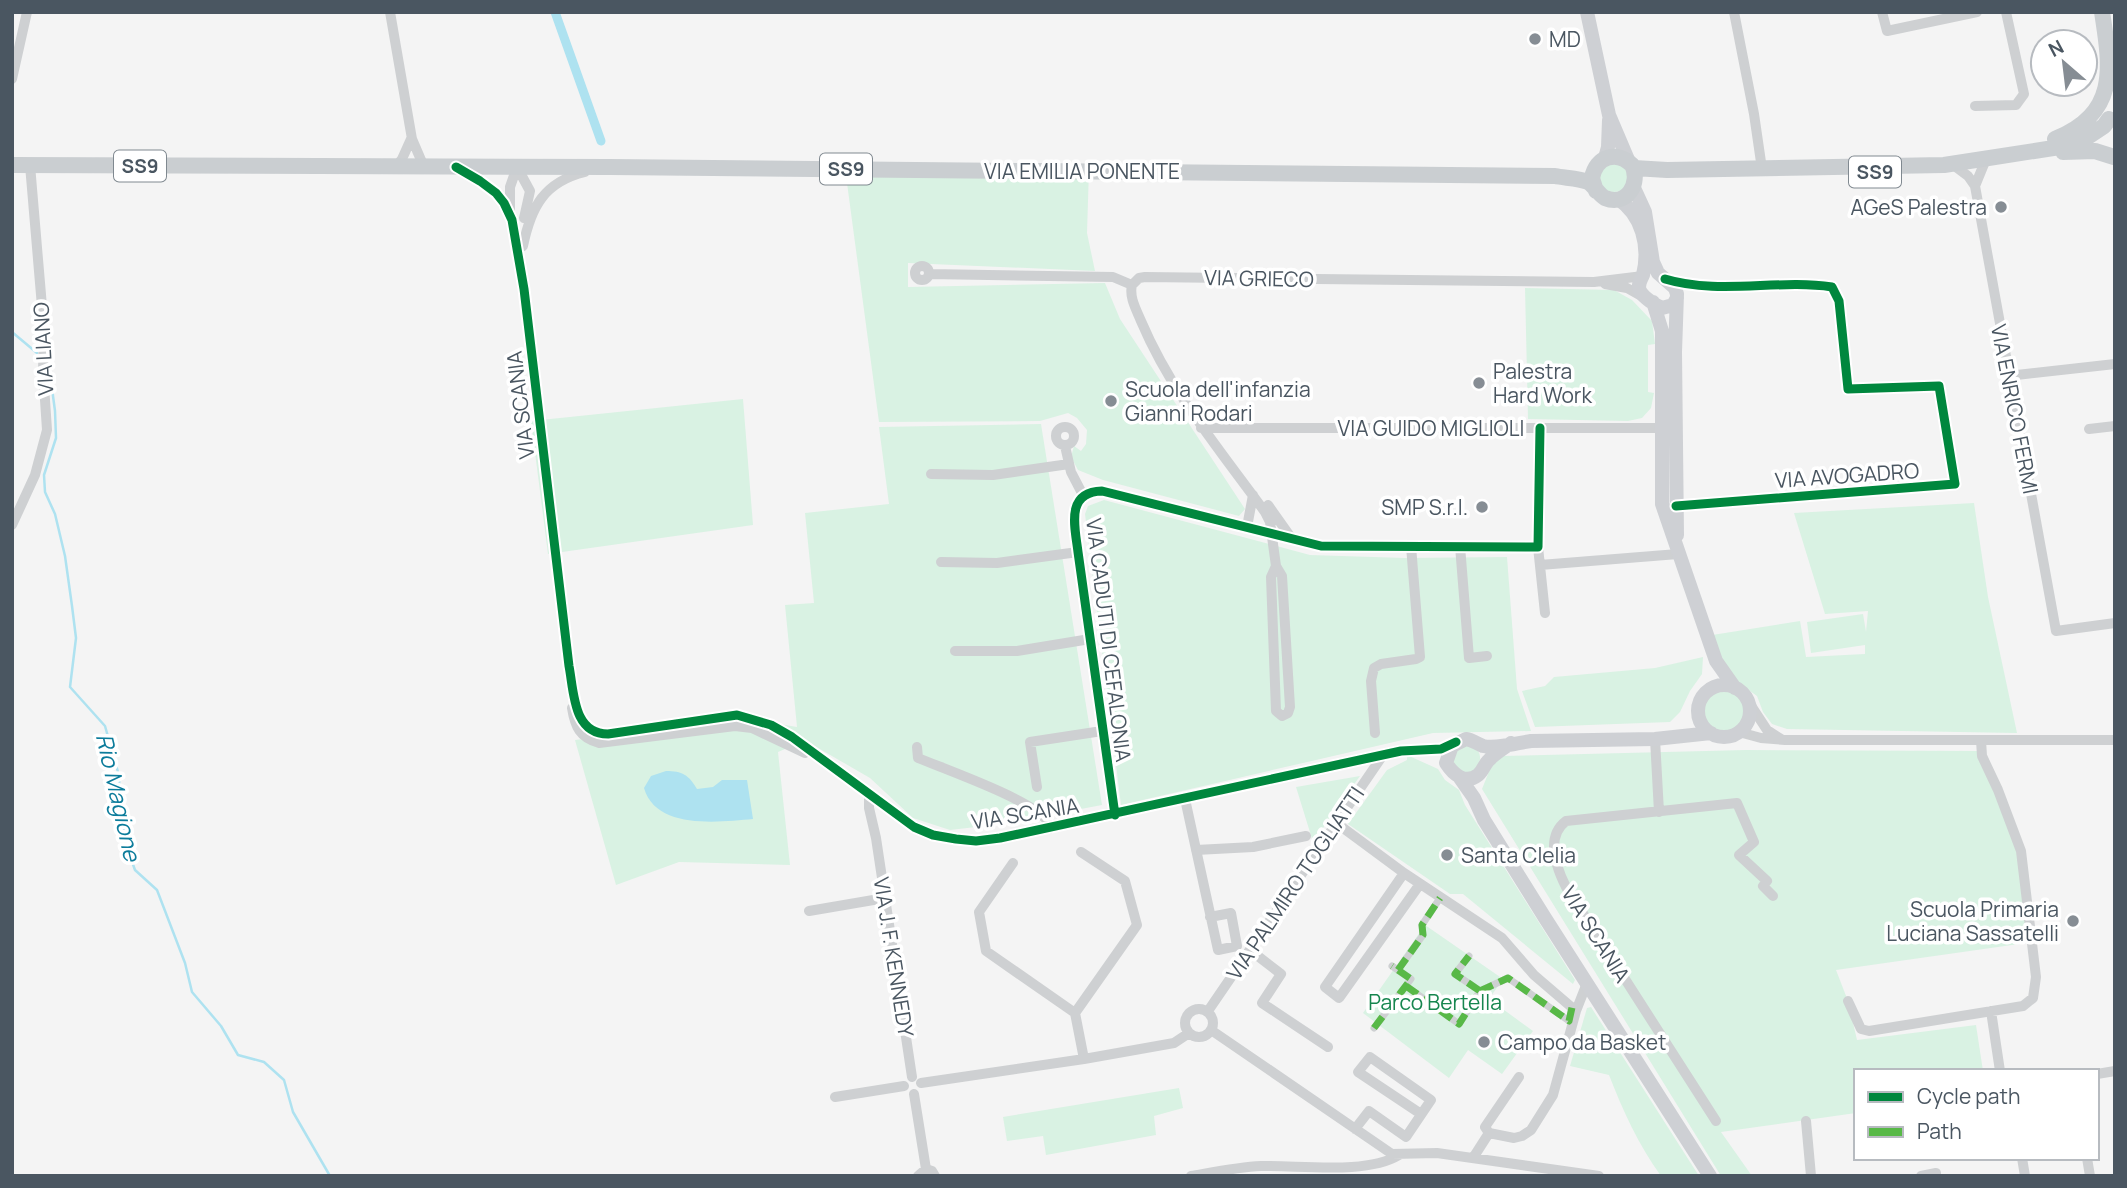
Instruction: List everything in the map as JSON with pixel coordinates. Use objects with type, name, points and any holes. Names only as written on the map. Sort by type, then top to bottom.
[{"type":"main road","points":[[1587,12],[1609,115],[1636,174],[1653,262],[1661,276],[1675,288],[1677,297],[1662,504],[1710,644],[1713,668],[1709,690],[1683,730],[1661,738]]},
{"type":"main road","points":[[2106,12],[2115,24]]},
{"type":"main road","points":[[2106,12],[2115,58]]},
{"type":"main road","points":[[1985,162],[2071,132],[2090,119],[2105,94],[2106,12]]},
{"type":"main road","points":[[1609,115],[1608,146],[1592,182],[1597,191],[1606,198],[1618,199],[1628,195],[1636,174]]},
{"type":"main road","name":"SS9","points":[[1636,174],[1667,178],[1956,167],[2066,146],[2104,126],[2112,115]]},
{"type":"main road","name":"SS9","points":[[2112,115],[2106,136],[2114,157]]},
{"type":"main road","name":"SS9","points":[[1636,174],[1910,167],[1985,162],[2068,150],[2095,151],[2114,157]]},
{"type":"main road","points":[[1600,163],[1618,156],[1636,174]]},
{"type":"main road","name":"SS9","points":[[1555,176],[1600,163]]},
{"type":"main road","name":"SS9","points":[[12,165],[610,167]]},
{"type":"main road","name":"VIA EMILIA PONENTE","points":[[610,167],[1555,176]]},
{"type":"main road","name":"SS9","points":[[1555,176],[1589,183],[1597,191]]},
{"type":"main road","points":[[1618,199],[1631,208],[1640,222],[1644,257],[1640,291],[1652,302],[1666,308],[1672,305],[1677,297]]},
{"type":"main road","points":[[1643,276],[1649,272],[1661,276]]},
{"type":"main road","points":[[1652,302],[1662,331],[1678,554]]},
{"type":"main road","name":"VIA SCANIA","points":[[1710,644],[1720,668],[1748,702]]},
{"type":"main road","points":[[1709,690],[1721,685],[1735,688]]},
{"type":"main road","points":[[1739,732],[1748,718],[1748,702]]},
{"type":"main road","points":[[1699,705],[1700,721],[1711,733]]},
{"type":"main road","name":"VIA SCANIA","points":[[1456,742],[1466,739],[1481,746],[1548,740],[1661,738],[1711,733],[1725,737],[1739,732]]},
{"type":"main road","points":[[1456,742],[1448,751],[1446,763],[1451,772],[1460,778],[1474,798],[1488,827],[1545,919],[1710,1176]]},
{"type":"main road","points":[[1460,778],[1467,779],[1483,769],[1511,743]]},
{"type":"main road","points":[[1474,798],[1486,757],[1481,746]]},
{"type":"street","points":[[12,79],[27,12]]},
{"type":"street","points":[[390,12],[412,139],[416,154],[424,167]]},
{"type":"street","points":[[1734,12],[1762,169]]},
{"type":"street","points":[[1882,12],[1886,31],[1977,12]]},
{"type":"street","points":[[1975,106],[2016,105],[2024,94],[2006,12]]},
{"type":"street","points":[[395,167],[412,139]]},
{"type":"street","points":[[1975,186],[1985,162]]},
{"type":"street","name":"VIA LIANO","points":[[12,525],[35,475],[47,430],[44,330],[30,165]]},
{"type":"street","name":"VIA SCANIA","points":[[456,167],[496,193],[512,220]]},
{"type":"street","name":"VIA SCANIA","points":[[517,167],[509,196],[524,289],[574,718],[576,727],[588,740],[607,744],[744,727],[764,733],[829,765],[914,827],[933,835],[976,841],[1049,829],[1401,751],[1441,749],[1456,742]]},
{"type":"street","name":"VIA SCANIA","points":[[517,167],[528,186],[530,196],[523,222],[524,289]]},
{"type":"street","name":"VIA SCANIA","points":[[523,246],[531,215],[543,196],[555,185],[570,176],[610,167]]},
{"type":"street","points":[[1956,167],[1968,176],[1975,186]]},
{"type":"street","name":"VIA ENRICO FERMI","points":[[1975,186],[2056,631],[2115,623]]},
{"type":"street","name":"VIA GRIECO","points":[[929,274],[1113,277],[1132,285],[1139,278],[1146,277],[1594,282]]},
{"type":"street","points":[[1594,282],[1643,276]]},
{"type":"street","points":[[1661,276],[1677,282],[1709,285]]},
{"type":"street","points":[[1594,282],[1627,288],[1652,302]]},
{"type":"street","points":[[1132,285],[1131,296],[1149,339],[1172,382],[1200,428],[1265,512],[1272,534],[1276,566],[1282,576],[1289,700],[1289,713],[1282,716],[1276,710],[1273,654],[1271,576],[1276,566]]},
{"type":"street","points":[[1677,297],[1709,285]]},
{"type":"street","name":"VIA AVOGADRO","points":[[1676,506],[1955,484],[1939,386],[1848,389],[1839,301],[1832,287],[1709,285]]},
{"type":"street","points":[[2008,376],[2115,364]]},
{"type":"street","points":[[2090,429],[2115,426]]},
{"type":"street","name":"VIA GUIDO MIGLIOLI","points":[[1200,428],[1669,428]]},
{"type":"street","points":[[1540,428],[1538,547],[1545,613]]},
{"type":"street","name":"VIA CADUTI DI CEFALONIA","points":[[1065,446],[1070,472],[1084,497]]},
{"type":"street","points":[[931,474],[993,475],[1069,464]]},
{"type":"street","name":"VIA CADUTI DI CEFALONIA","points":[[1115,815],[1074,516],[1075,508],[1084,497],[1102,491],[1321,546],[1538,547]]},
{"type":"street","points":[[1247,527],[1253,495]]},
{"type":"street","points":[[1253,495],[1266,503],[1292,539]]},
{"type":"street","points":[[1375,733],[1371,681],[1374,668],[1381,664],[1420,657],[1411,546]]},
{"type":"street","points":[[1460,546],[1469,658],[1487,656]]},
{"type":"street","name":"VIA CADUTI DI CEFALONIA","points":[[941,562],[998,563],[1078,552]]},
{"type":"street","points":[[1540,565],[1678,554]]},
{"type":"street","points":[[955,651],[1017,651],[1090,639]]},
{"type":"street","name":"VIA SCANIA","points":[[1748,702],[1772,736]]},
{"type":"street","points":[[1037,787],[1030,742],[1102,731]]},
{"type":"street","name":"VIA SCANIA","points":[[1739,732],[1785,740],[2115,740]]},
{"type":"street","points":[[1659,812],[1661,738]]},
{"type":"street","points":[[1848,1001],[1861,1028],[1869,1031],[1991,1011],[2029,1003],[2033,998],[2036,977],[2021,851],[1982,756],[1981,740]]},
{"type":"street","points":[[917,747],[918,758],[1036,810],[1047,820],[1049,829]]},
{"type":"street","points":[[1424,751],[1446,763]]},
{"type":"street","name":"VIA PALMIRO TOGLIATTI","points":[[1208,1011],[1335,821],[1383,755]]},
{"type":"street","name":"VIA J. F. KENNEDY","points":[[869,795],[912,1077]]},
{"type":"street","points":[[1185,799],[1210,917]]},
{"type":"street","name":"VIA SCANIA","points":[[1716,1121],[1566,887],[1555,859],[1554,838],[1557,829],[1566,821],[1737,803],[1754,842],[1740,855],[1767,881],[1763,886],[1773,896]]},
{"type":"street","points":[[876,838],[877,823],[886,808]]},
{"type":"street","points":[[1335,821],[1404,873],[1502,938],[1534,975],[1575,1007]]},
{"type":"street","points":[[1196,850],[1253,847],[1306,836]]},
{"type":"street","points":[[1075,1013],[1137,925],[1125,881],[1081,852]]},
{"type":"street","points":[[1013,863],[979,912],[986,951],[1075,1013],[1084,1059]]},
{"type":"street","points":[[1404,873],[1325,987],[1339,998],[1420,884]]},
{"type":"street","points":[[809,911],[885,898]]},
{"type":"street","points":[[1374,1028],[1411,979],[1395,968],[1423,935],[1422,925],[1440,898]]},
{"type":"street","points":[[1251,950],[1281,974],[1262,1003],[1328,1047]]},
{"type":"street","points":[[1469,956],[1455,974],[1480,991]]},
{"type":"street","points":[[1406,986],[1458,1024],[1480,991],[1508,978],[1569,1021],[1575,1007],[1590,989]]},
{"type":"street","points":[[1519,1077],[1485,1127],[1489,1133],[1514,1138],[1531,1130],[1553,1096],[1575,1007]]},
{"type":"street","points":[[1189,1033],[1185,1021],[1188,1013],[1197,1008],[1208,1011],[1212,1017],[1211,1030]]},
{"type":"street","points":[[1991,1011],[2000,1069]]},
{"type":"street","points":[[1189,1033],[1201,1037],[1211,1030]]},
{"type":"street","points":[[1211,1030],[1392,1154],[1437,1153],[1599,1176]]},
{"type":"street","points":[[921,1083],[1174,1043],[1189,1033]]},
{"type":"street","points":[[1355,1129],[1369,1111],[1406,1137],[1432,1100],[1370,1057],[1358,1072],[1421,1114]]},
{"type":"street","points":[[912,1077],[919,1079],[921,1083],[920,1090],[914,1094],[908,1093],[904,1086],[906,1080],[912,1077]]},
{"type":"street","points":[[835,1097],[904,1086]]},
{"type":"street","points":[[914,1094],[926,1174]]},
{"type":"street","points":[[1806,1121],[1811,1176]]},
{"type":"street","points":[[1474,1158],[1489,1133]]},
{"type":"street","points":[[1191,1176],[1256,1166],[1358,1166],[1386,1161],[1400,1155]]},
{"type":"street","points":[[1921,1176],[1936,1176]]},
{"type":"green space","points":[[1614,164],[1624,168],[1628,178],[1624,188],[1614,192],[1604,188],[1600,178],[1604,168]]},
{"type":"green space","points":[[845,168],[1089,169],[1087,233],[1095,271],[908,263],[908,287],[1105,283],[1120,319],[1245,509],[1239,516],[1103,480],[1078,470],[1071,457],[1074,446],[1081,451],[1086,444],[1087,430],[1077,418],[1068,413],[1040,421],[879,422]]},
{"type":"green space","points":[[1525,288],[1614,290],[1632,300],[1652,321],[1655,344],[1648,345],[1648,392],[1654,393],[1651,408],[1642,418],[1628,421],[1528,419]]},
{"type":"green space","points":[[743,399],[753,525],[548,554],[531,421]]},
{"type":"green space","points":[[1041,424],[1102,805],[1002,824],[950,830],[913,818],[870,778],[799,737],[799,743],[778,752],[790,865],[679,862],[616,885],[575,740],[745,718],[797,727],[785,605],[814,603],[805,513],[889,504],[879,427]]},
{"type":"green space","points":[[1104,500],[1310,555],[1507,557],[1517,689],[1531,731],[1433,733],[1121,805],[1085,514],[1088,506]]},
{"type":"green space","points":[[1974,503],[1988,597],[2017,733],[1787,729],[1772,724],[1763,712],[1757,696],[1714,665],[1706,636],[1800,621],[1806,657],[1865,654],[1865,645],[1811,653],[1807,622],[1863,614],[1866,632],[1868,611],[1825,614],[1794,513]]},
{"type":"green space","points":[[1703,657],[1702,674],[1680,712],[1670,722],[1535,727],[1522,691],[1545,686],[1554,677],[1655,668]]},
{"type":"green space","points":[[1724,690],[1739,696],[1745,711],[1739,726],[1724,732],[1709,726],[1703,711],[1709,696]]},
{"type":"green space","points":[[1463,744],[1477,749],[1480,756],[1471,774],[1456,772],[1451,753]]},
{"type":"green space","points":[[1746,750],[1981,751],[2021,851],[2033,942],[1836,970],[1848,1001],[1857,1040],[1976,1025],[1983,1069],[1854,1069],[1854,1113],[1721,1132],[1752,1176],[1721,1176],[1482,789],[1490,769],[1501,756]]},
{"type":"green space","points":[[1407,755],[1438,769],[1445,780],[1459,790],[1465,805],[1575,980],[1573,984],[1463,894],[1450,894],[1348,824],[1387,770],[1407,760]]},
{"type":"green space","points":[[1360,776],[1313,842],[1296,787]]},
{"type":"green space","name":"Parco Bertella","points":[[1425,925],[1503,979],[1489,999],[1533,1031],[1502,1074],[1468,1050],[1449,1078],[1363,1013]]},
{"type":"green space","points":[[1591,1007],[1699,1176],[1661,1176],[1632,1127],[1609,1075],[1570,1066],[1587,1008]]},
{"type":"green space","points":[[1179,1088],[1183,1108],[1154,1116],[1156,1135],[1046,1155],[1043,1136],[1007,1141],[1003,1117]]},
{"type":"water","points":[[666,771],[684,775],[697,789],[713,787],[722,780],[747,780],[753,819],[707,822],[675,817],[661,811],[651,802],[644,788],[651,776]]},
{"type":"waterway","points":[[555,12],[601,141]]},
{"type":"waterway","name":"Rio Magione","points":[[12,332],[37,353]]},
{"type":"waterway","name":"Rio Magione","points":[[49,366],[56,438],[44,475],[45,492],[55,514],[65,556],[72,606],[76,638],[70,687],[105,726],[118,772],[126,845],[135,870],[157,890],[185,963],[192,992],[221,1026],[238,1055],[264,1062],[284,1080],[293,1112],[330,1176]]},
{"type":"marked path","points":[[1398,970],[1423,935],[1422,925],[1440,898]]},
{"type":"marked path","points":[[1406,986],[1459,1024],[1480,991],[1455,974],[1469,956]]},
{"type":"marked path","points":[[1374,1028],[1411,979],[1392,966]]},
{"type":"marked path","points":[[1480,991],[1508,978],[1569,1021],[1573,1003]]},
{"type":"cycle path","points":[[456,167],[496,193],[512,220],[524,289],[572,688],[577,710],[588,727],[596,732],[608,734],[737,715],[771,725],[792,737],[914,827],[933,835],[976,841],[1401,751],[1441,749],[1456,742]]},
{"type":"cycle path","points":[[1665,279],[1706,286],[1832,287],[1839,301],[1848,389],[1939,386],[1955,484],[1676,506]]},
{"type":"cycle path","points":[[1115,815],[1075,532],[1075,512],[1082,497],[1102,491],[1321,546],[1538,547],[1540,428]]},
{"type":"place","name":"MD","points":[[1535,39]]},
{"type":"place","name":"AGeS Palestra","points":[[2001,207]]},
{"type":"place","name":"Palestra Hard Work","points":[[1479,383]]},
{"type":"place","name":"Scuola dell'infanzia Gianni Rodari","points":[[1111,401]]},
{"type":"place","name":"SMP S.r.l.","points":[[1482,507]]},
{"type":"place","name":"Santa Clelia","points":[[1447,855]]},
{"type":"place","name":"Scuola Primaria Luciana Sassatelli","points":[[2073,921]]},
{"type":"place","name":"Campo da Basket","points":[[1484,1042]]}]
